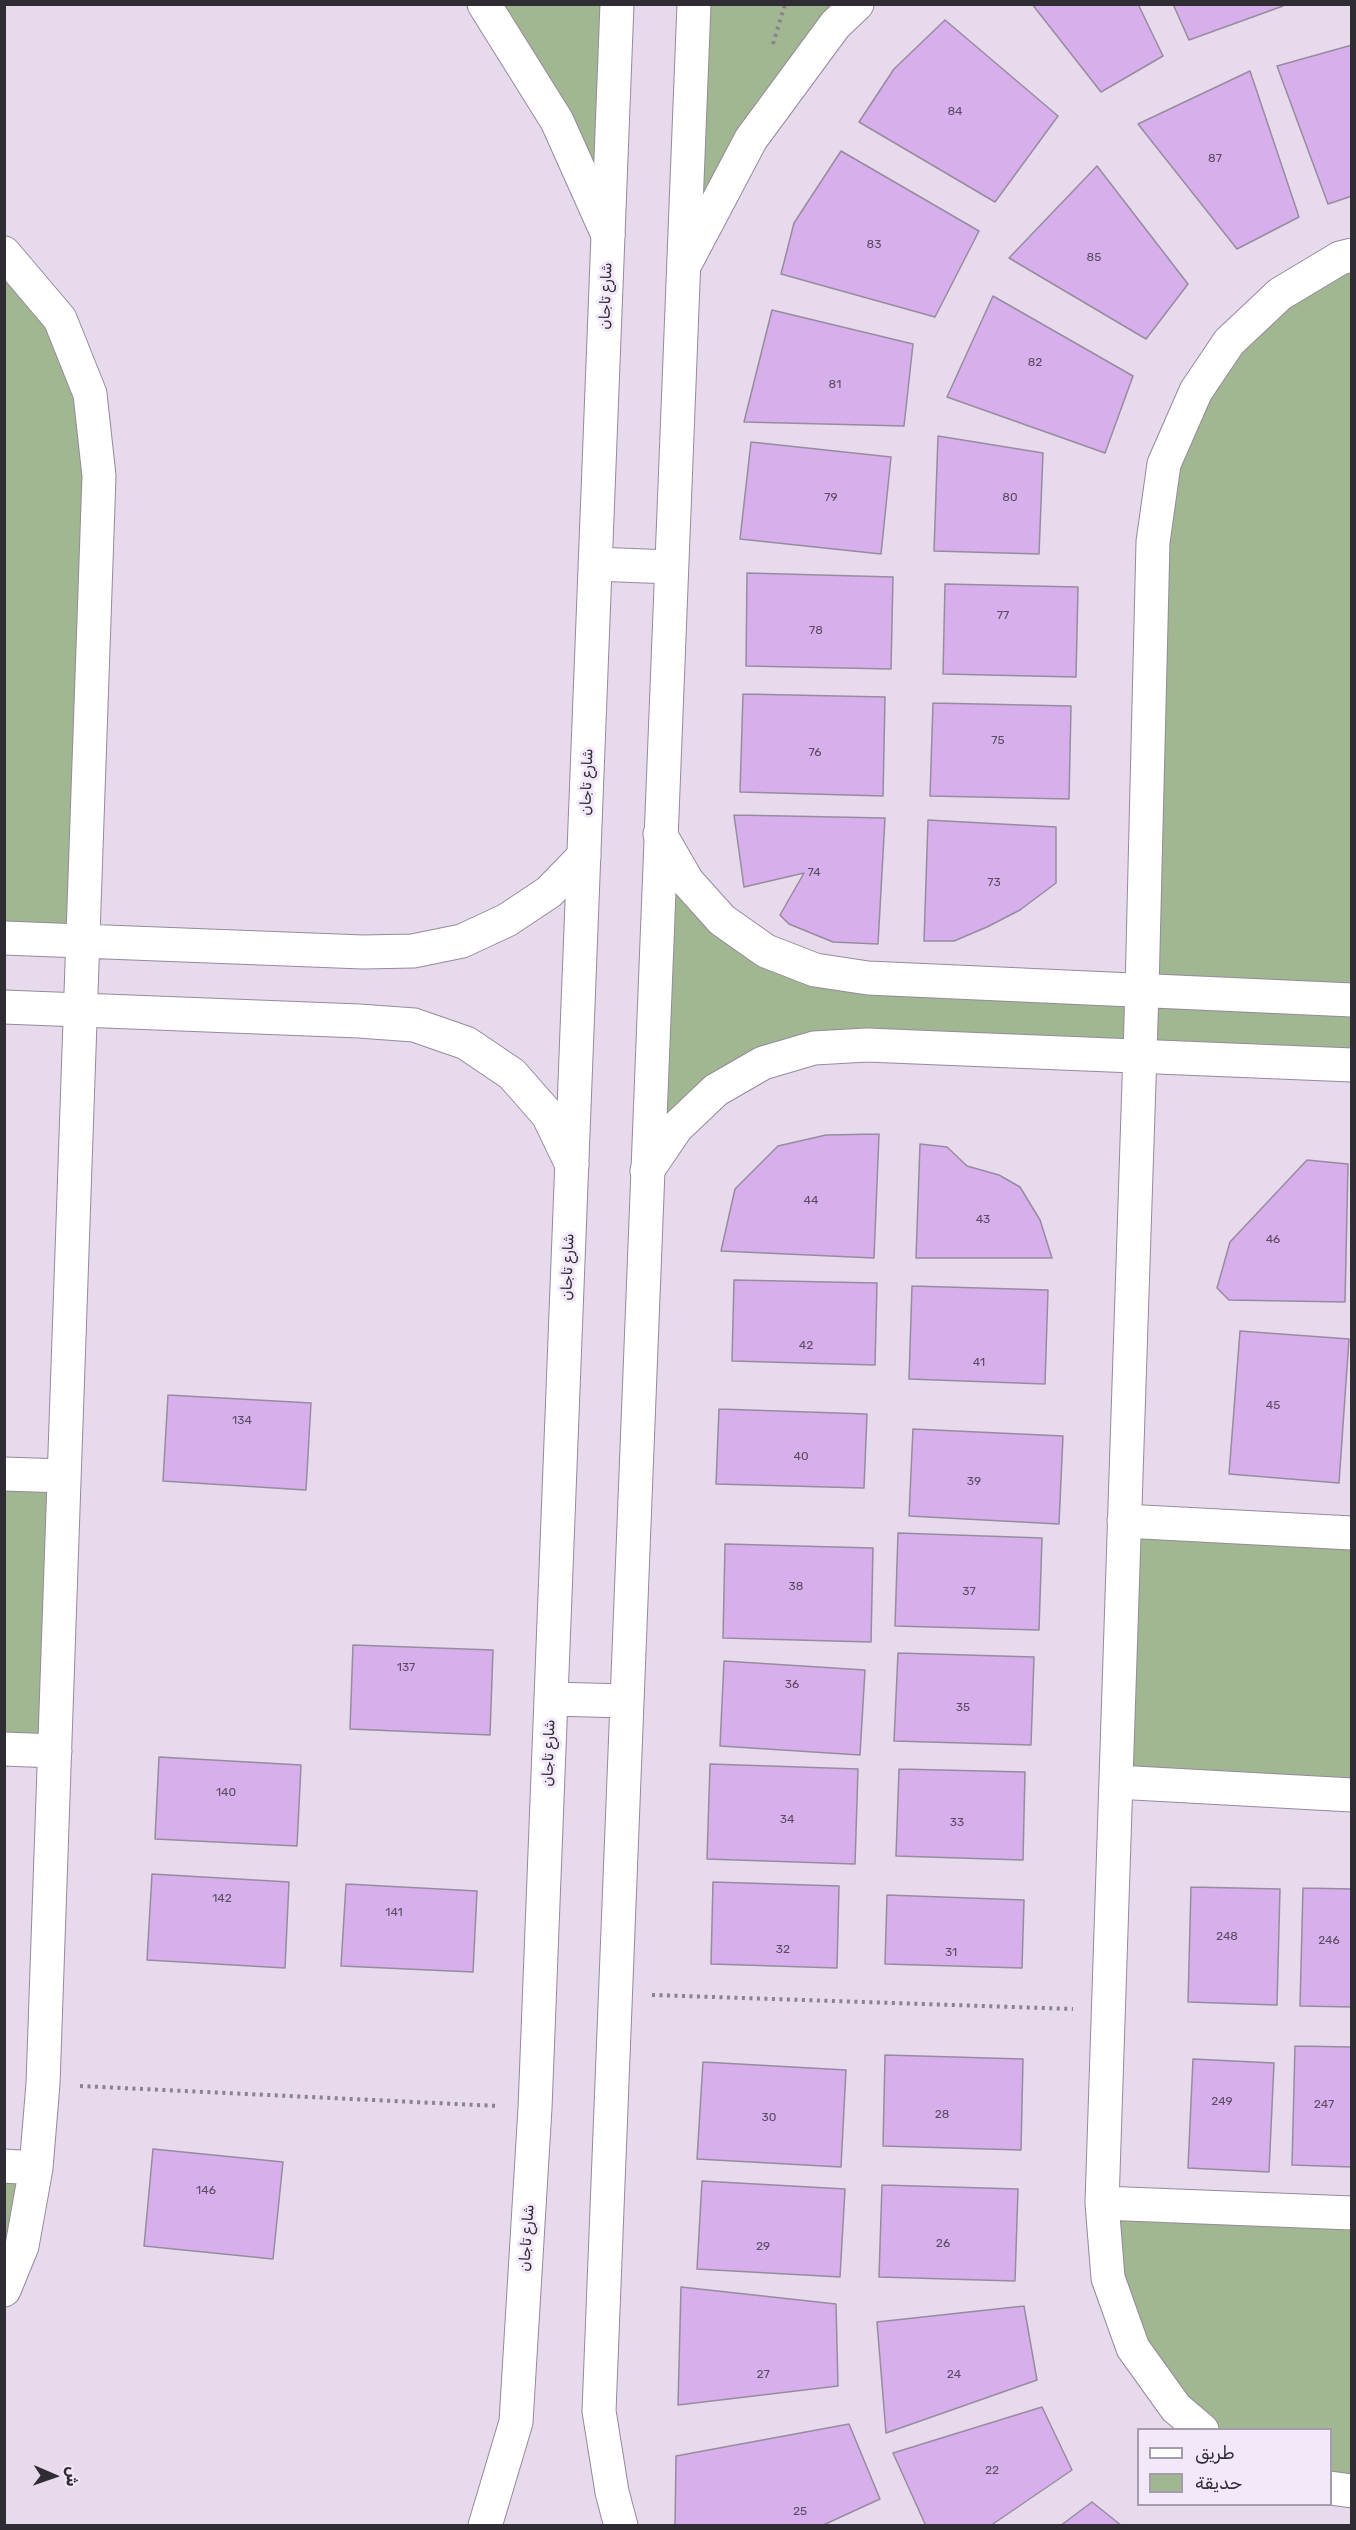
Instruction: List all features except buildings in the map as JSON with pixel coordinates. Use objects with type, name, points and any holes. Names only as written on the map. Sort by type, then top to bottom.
[{"type":"street","points":[[484,4],[557,122],[608,235]]},
{"type":"street","name":"شارع تاجان","points":[[485,2526],[516,2422],[535,2108],[617,4]]},
{"type":"street","points":[[621,2526],[612,2492],[600,2411],[670,567],[685,264],[694,4]]},
{"type":"street","points":[[685,264],[751,139],[836,26],[857,4]]},
{"type":"street","points":[[4,253],[60,319],[90,394],[99,476],[43,2084],[20,2167],[22,2246],[4,2289]]},
{"type":"street","points":[[1200,2428],[1176,2408],[1132,2348],[1108,2278],[1102,2203],[1142,991],[1153,542],[1164,464],[1196,391],[1229,342],[1280,294],[1340,258],[1352,255]]},
{"type":"street","points":[[595,564],[670,567]]},
{"type":"street","points":[[660,834],[687,881],[722,920],[766,951],[816,970],[868,978],[1352,1000]]},
{"type":"street","points":[[4,938],[363,952],[413,951],[462,940],[507,920],[549,892],[584,856]]},
{"type":"street","points":[[4,1007],[414,1025],[466,1043],[512,1074],[548,1115],[572,1165]]},
{"type":"street","points":[[647,1171],[677,1127],[716,1090],[763,1063],[814,1048],[867,1045],[1352,1065]]},
{"type":"street","points":[[4,1474],[64,1476]]},
{"type":"street","points":[[1124,1521],[1352,1533]]},
{"type":"street","points":[[551,1699],[627,1701]]},
{"type":"street","points":[[4,1749],[55,1752]]},
{"type":"street","points":[[1116,1782],[1352,1795]]},
{"type":"street","points":[[1102,2203],[1352,2213]]},
{"type":"street","points":[[1332,2488],[1352,2491]]},
{"type":"path","points":[[615,1994],[1109,2010]]},
{"type":"path","points":[[43,2084],[535,2108]]},
{"type":"green space","points":[[484,5],[617,5],[608,235]]},
{"type":"green space","points":[[694,5],[857,5],[685,264]]},
{"type":"green space","points":[[5,253],[90,394],[82,941],[5,938]]},
{"type":"green space","points":[[1351,255],[1351,1065],[867,1045],[763,1063],[647,1171],[660,834],[766,951],[1142,991],[1164,464],[1229,342]]},
{"type":"green space","points":[[4,1474],[64,1476],[55,1751],[5,1749]]},
{"type":"green space","points":[[1124,1521],[1351,1533],[1351,1795],[1116,1782]]},
{"type":"green space","points":[[5,2166],[36,2168],[5,2289]]},
{"type":"green space","points":[[1102,2203],[1351,2213],[1351,2491],[1332,2488],[1332,2428],[1201,2428],[1133,2348]]}]
